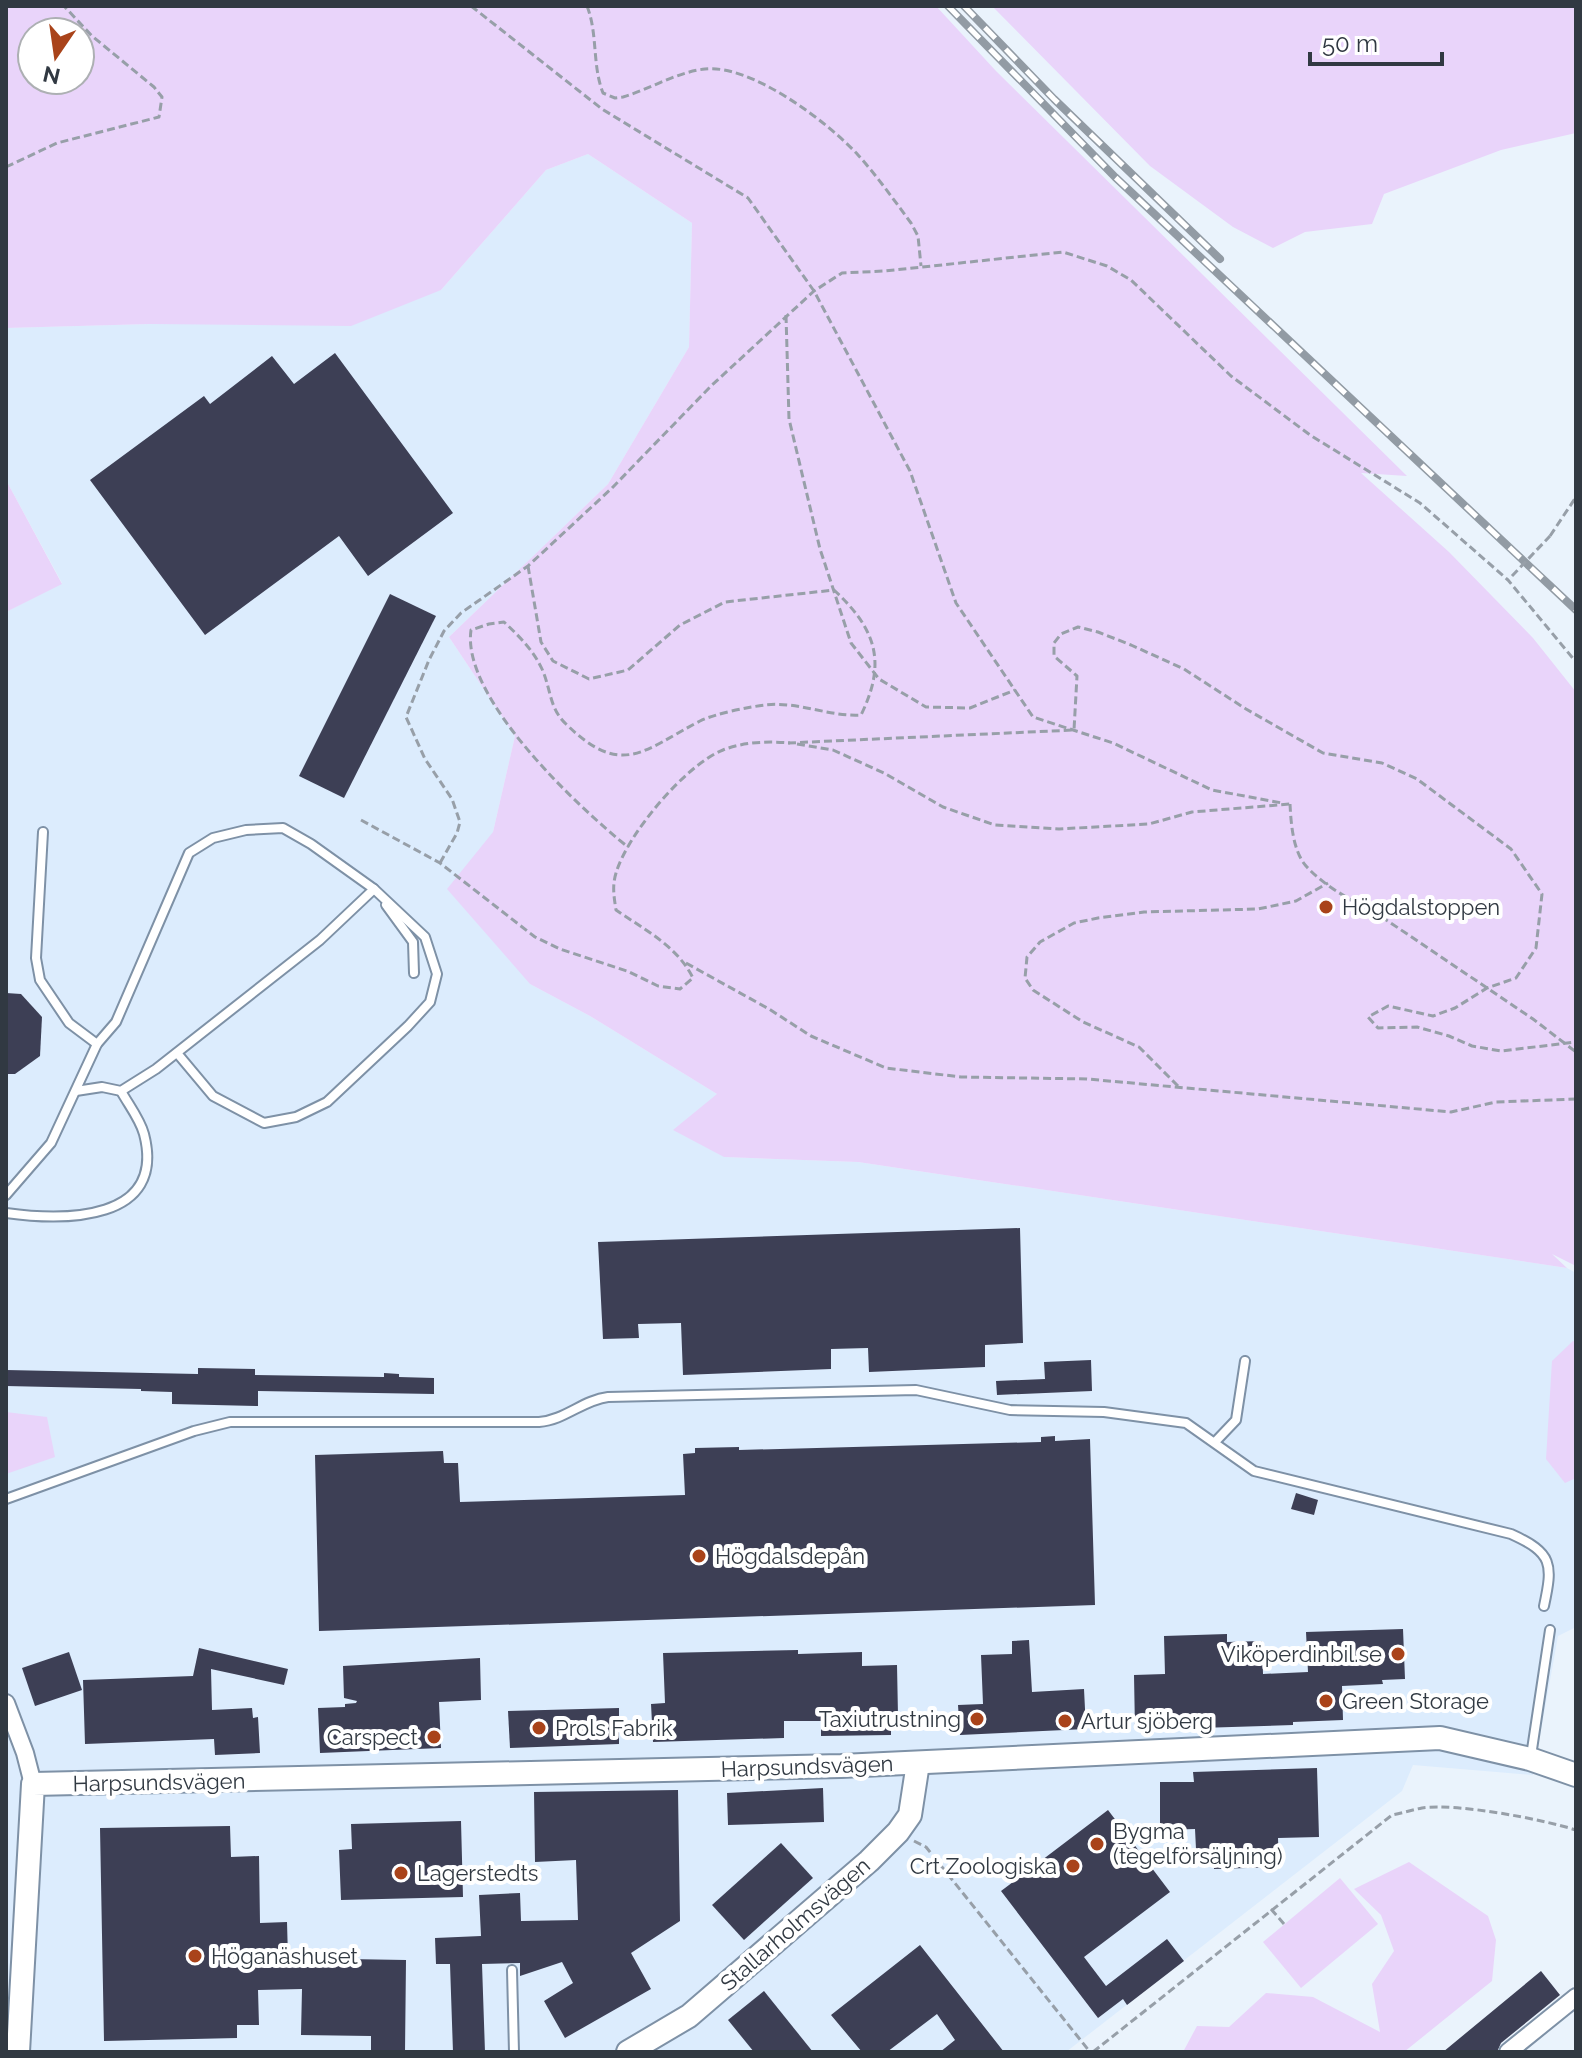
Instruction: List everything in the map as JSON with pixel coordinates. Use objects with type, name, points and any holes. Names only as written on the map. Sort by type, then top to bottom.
[{"type":"street","points":[[6,1703],[33,1784],[18,2052]]},
{"type":"street","name":"Harpsundsvägen","points":[[33,1784],[918,1763],[1440,1738],[1530,1759],[1576,1775]]},
{"type":"street","name":"Stallarholmsvägen","points":[[628,2052],[689,2016],[869,1861],[910,1815],[918,1763]]},
{"type":"street","points":[[1508,2052],[1576,1997]]},
{"type":"lane","points":[[6,1195],[51,1143],[97,1044],[116,1022],[189,853],[213,838],[246,830],[283,828],[374,889],[425,937],[437,974],[430,1002],[327,1102],[296,1117],[264,1123],[213,1096],[177,1053]]},
{"type":"lane","points":[[43,832],[36,958],[40,980],[69,1023],[97,1044]]},
{"type":"lane","points":[[374,889],[413,942],[414,973]]},
{"type":"lane","points":[[76,1091],[102,1087],[121,1091],[177,1053],[320,940],[374,889]]},
{"type":"lane","points":[[6,1213],[39,1218],[69,1216],[102,1212],[126,1201],[146,1179],[147,1155],[143,1132],[121,1091]]},
{"type":"lane","points":[[1215,1442],[1236,1420],[1245,1361]]},
{"type":"lane","points":[[6,1499],[194,1431],[230,1422],[549,1421],[586,1402],[608,1397],[916,1390],[1010,1410],[1104,1412],[1186,1423],[1254,1471],[1498,1529],[1520,1538],[1541,1553],[1549,1565],[1544,1606]]},
{"type":"lane","points":[[1530,1759],[1550,1630]]},
{"type":"lane","points":[[512,1970],[514,2052]]},
{"type":"path","points":[[6,167],[57,143],[159,117],[162,97],[154,87],[92,36],[64,6]]},
{"type":"path","points":[[471,6],[602,109],[748,198],[814,291],[910,471],[956,603],[1033,717],[1113,743],[1212,790],[1290,804]]},
{"type":"path","points":[[587,6],[593,21],[603,93],[609,97],[623,97],[688,72],[707,69],[738,72],[766,85],[829,127],[858,155],[911,223],[918,236],[921,267]]},
{"type":"path","points":[[440,863],[460,822],[452,799],[425,759],[406,717],[444,631],[461,613],[528,566],[612,488],[711,386],[786,315],[842,273],[1063,252],[1107,266],[1131,280],[1231,376],[1310,435],[1420,503],[1508,580],[1576,662]]},
{"type":"path","points":[[786,315],[789,419],[820,549],[851,643],[879,679],[926,707],[970,708],[1015,690]]},
{"type":"path","points":[[1508,580],[1550,536],[1576,497]]},
{"type":"path","points":[[528,566],[541,642],[553,661],[589,679],[628,670],[680,625],[725,602],[834,590],[855,610],[876,654],[869,699],[861,715],[841,716],[802,707],[766,705],[703,719],[644,753],[614,755],[588,743],[564,722],[550,702],[543,672],[527,643],[504,622],[471,630],[469,642],[476,672],[501,714],[527,749],[561,786],[628,847]]},
{"type":"path","points":[[1074,730],[1077,676],[1054,656],[1054,643],[1061,634],[1078,627],[1098,632],[1184,669],[1323,753],[1382,763],[1417,779],[1511,849],[1542,894],[1536,948],[1516,978],[1487,988],[1455,1008],[1433,1016],[1388,1006],[1368,1017],[1378,1028],[1417,1027],[1472,1046],[1501,1051],[1576,1042]]},
{"type":"path","points":[[1074,730],[747,744],[722,750],[698,765],[657,804],[628,847],[616,874],[613,893],[616,910],[673,950],[686,963],[811,1036],[886,1068],[961,1077],[1087,1079],[1178,1086],[1451,1112],[1496,1102],[1576,1099]]},
{"type":"path","points":[[788,743],[833,750],[884,773],[943,807],[995,825],[1059,829],[1149,824],[1192,812],[1290,804]]},
{"type":"path","points":[[1290,804],[1292,832],[1305,865],[1350,900],[1376,913],[1576,1052]]},
{"type":"path","points":[[361,820],[440,863],[535,937],[560,949],[627,971],[658,986],[680,989],[693,978],[686,963]]},
{"type":"path","points":[[1178,1086],[1139,1047],[1083,1022],[1033,990],[1025,978],[1027,957],[1040,942],[1074,923],[1086,920],[1144,912],[1258,909],[1296,901],[1328,883]]},
{"type":"path","points":[[898,1832],[926,1847],[1092,2052],[1392,1815],[1424,1808],[1457,1809],[1554,1823],[1576,1830]]},
{"type":"path","points":[[1271,1909],[1284,1924]]},
{"type":"shaded area","points":[[6,6],[936,6],[996,71],[1407,476],[1361,473],[1449,552],[1533,638],[1576,692],[1576,1266],[1552,1254],[1567,1268],[858,1162],[724,1157],[673,1130],[717,1094],[590,1016],[530,984],[447,889],[493,832],[515,736],[449,637],[608,484],[689,347],[692,223],[588,154],[546,170],[441,290],[351,326],[150,324],[6,328]]},
{"type":"shaded area","points":[[992,6],[1576,6],[1576,133],[1501,150],[1384,194],[1372,224],[1305,232],[1273,248],[1233,227],[1150,166]]},
{"type":"shaded area","points":[[588,154],[692,223],[689,347],[608,484],[449,637],[515,736],[493,832],[530,984],[590,1016],[717,1094],[724,1157],[858,1162],[1567,1268],[1576,1273],[1576,1627],[1558,1636],[1533,1775],[1413,1765],[1402,1791],[1066,2052],[6,2052],[6,612],[62,583],[6,480],[6,328],[150,324],[441,290],[546,170]]},
{"type":"shaded area","points":[[6,480],[62,584],[6,612]]},
{"type":"shaded area","points":[[1573,1341],[1576,1342],[1576,1478],[1565,1483],[1546,1459],[1552,1361]]},
{"type":"shaded area","points":[[6,1412],[47,1417],[55,1457],[6,1474]]},
{"type":"shaded area","points":[[1409,1862],[1488,1916],[1496,1940],[1492,1981],[1404,2052],[1183,2052],[1197,2026],[1229,2027],[1266,1993],[1313,1997],[1380,2032],[1372,1984],[1394,1951],[1381,1915],[1354,1889]]},
{"type":"shaded area","points":[[1340,1878],[1378,1924],[1301,1988],[1263,1942]]},
{"type":"building","points":[[335,353],[453,513],[368,576],[339,536],[205,635],[90,480],[204,396],[210,404],[272,356],[294,384]]},
{"type":"building","points":[[390,594],[436,616],[344,798],[299,776]]},
{"type":"building","points":[[6,993],[21,994],[42,1017],[40,1056],[15,1074],[6,1074]]},
{"type":"building","points":[[1020,1228],[1023,1343],[985,1345],[985,1367],[869,1372],[868,1348],[831,1349],[831,1369],[683,1375],[681,1323],[638,1324],[639,1338],[603,1339],[598,1242]]},
{"type":"building","points":[[1091,1360],[1092,1391],[997,1395],[996,1381],[1045,1379],[1044,1362]]},
{"type":"building","points":[[198,1368],[255,1369],[255,1375],[384,1377],[384,1373],[399,1374],[399,1377],[434,1378],[434,1394],[258,1391],[258,1406],[172,1404],[172,1392],[141,1389],[6,1386],[6,1370],[198,1374]]},
{"type":"building","name":"Högdalsdepån","points":[[1055,1436],[1055,1441],[1090,1439],[1095,1605],[319,1631],[315,1455],[443,1451],[444,1463],[458,1463],[460,1502],[685,1495],[683,1454],[695,1453],[695,1448],[739,1447],[739,1450],[1041,1442],[1041,1437]]},
{"type":"building","points":[[1296,1493],[1318,1500],[1314,1515],[1291,1509]]},
{"type":"building","points":[[1403,1629],[1405,1679],[1382,1680],[1383,1684],[1342,1686],[1343,1720],[1293,1722],[1293,1725],[1135,1730],[1134,1675],[1165,1674],[1164,1636],[1227,1634],[1227,1642],[1262,1641],[1263,1674],[1308,1672],[1306,1632]]},
{"type":"building","points":[[1029,1640],[1032,1692],[1084,1689],[1086,1729],[960,1735],[958,1705],[983,1704],[981,1655],[1012,1654],[1012,1641]]},
{"type":"building","points":[[199,1648],[288,1669],[284,1685],[211,1669],[212,1710],[252,1708],[253,1718],[258,1717],[260,1753],[215,1755],[214,1739],[85,1744],[83,1680],[193,1676]]},
{"type":"building","points":[[798,1650],[798,1654],[862,1652],[862,1666],[897,1665],[898,1716],[891,1716],[891,1735],[821,1736],[821,1721],[784,1721],[784,1738],[653,1742],[651,1704],[665,1703],[663,1653]]},
{"type":"building","points":[[69,1652],[82,1690],[35,1706],[22,1668]]},
{"type":"building","points":[[480,1658],[481,1700],[439,1702],[441,1748],[320,1753],[318,1708],[345,1707],[345,1704],[357,1701],[344,1698],[343,1666]]},
{"type":"building","points":[[619,1708],[619,1744],[510,1748],[508,1711]]},
{"type":"building","points":[[1317,1768],[1319,1837],[1278,1838],[1279,1867],[1214,1869],[1213,1849],[1196,1849],[1195,1829],[1160,1830],[1160,1782],[1194,1782],[1193,1772]]},
{"type":"building","points":[[823,1788],[824,1822],[728,1825],[727,1793]]},
{"type":"building","points":[[678,1790],[680,1921],[631,1953],[651,1989],[565,2038],[544,2001],[573,1983],[562,1962],[520,1976],[520,1963],[482,1964],[485,2052],[453,2052],[450,1964],[436,1964],[435,1938],[481,1936],[479,1895],[520,1893],[521,1921],[578,1920],[576,1860],[535,1862],[534,1792]]},
{"type":"building","points":[[1108,1810],[1170,1892],[1084,1957],[1106,1986],[1167,1939],[1184,1961],[1127,2005],[1123,1999],[1098,2018],[1001,1891]]},
{"type":"building","name":"Lagerstedts","points":[[461,1821],[463,1897],[341,1900],[339,1850],[352,1849],[351,1824]]},
{"type":"building","name":"Höganäshuset","points":[[230,1826],[231,1857],[259,1856],[260,1923],[287,1922],[288,1958],[406,1960],[405,2052],[371,2052],[371,2036],[301,2035],[302,1989],[258,1990],[259,2025],[237,2025],[237,2038],[104,2041],[100,1828]]},
{"type":"building","points":[[781,1843],[813,1878],[744,1940],[712,1905]]},
{"type":"building","points":[[920,1945],[1004,2052],[940,2052],[955,2040],[937,2014],[887,2052],[862,2052],[831,2015]]},
{"type":"building","points":[[1541,1971],[1560,1995],[1501,2043],[1497,2052],[1443,2052]]},
{"type":"building","points":[[764,1991],[813,2052],[754,2052],[728,2020]]},
{"type":"railway","points":[[948,6],[1115,177],[1576,610]]},
{"type":"railway","points":[[964,6],[1054,99],[1220,259]]},
{"type":"place","name":"Högdalstoppen","points":[[1326,907]]},
{"type":"place","name":"Högdalsdepån","points":[[699,1556]]},
{"type":"place","name":"Viköperdinbil.se","points":[[1398,1654]]},
{"type":"place","name":"Green Storage","points":[[1326,1701]]},
{"type":"place","name":"Taxiutrustning","points":[[977,1719]]},
{"type":"place","name":"Artur sjöberg","points":[[1065,1721]]},
{"type":"place","name":"Prols Fabrik","points":[[539,1728]]},
{"type":"place","name":"Carspect","points":[[434,1737]]},
{"type":"place","name":"Bygma (tegelförsäljning)","points":[[1097,1844]]},
{"type":"place","name":"Crt Zoologiska","points":[[1073,1866]]},
{"type":"place","name":"Lagerstedts","points":[[401,1873]]},
{"type":"place","name":"Höganäshuset","points":[[195,1956]]}]
